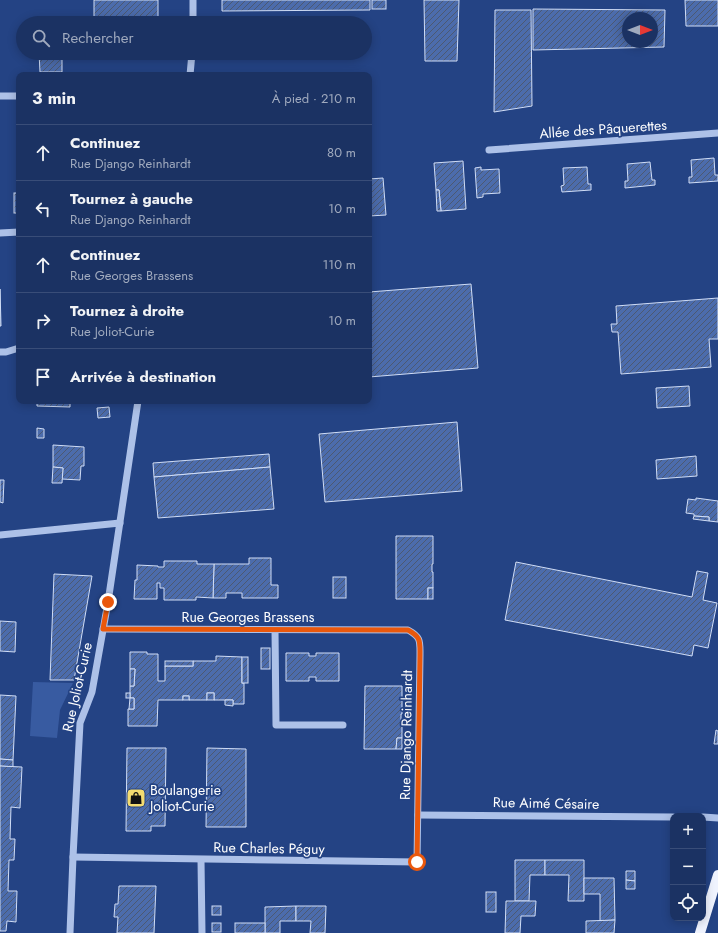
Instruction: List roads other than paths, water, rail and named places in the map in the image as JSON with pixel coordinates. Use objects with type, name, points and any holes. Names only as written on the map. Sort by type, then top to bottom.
[{"type":"main road","points":[[700,933],[718,875]]},
{"type":"street","points":[[193,0],[193,16]]},
{"type":"street","points":[[190,72],[191,60]]},
{"type":"street","points":[[0,96],[16,96]]},
{"type":"street","name":"Allée des Pâquerettes","points":[[489,150],[718,133]]},
{"type":"street","points":[[0,232],[16,232]]},
{"type":"street","points":[[0,352],[16,349]]},
{"type":"street","name":"Rue Joliot-Curie","points":[[70,933],[80,723],[92,692],[120,523],[138,404]]},
{"type":"street","points":[[0,535],[120,523]]},
{"type":"street","name":"Rue Georges Brassens","points":[[103,629],[392,631]]},
{"type":"street","points":[[275,630],[276,725],[343,725]]},
{"type":"street","name":"Rue Django Reinhardt","points":[[392,631],[408,630],[415,634],[420,641],[417,862]]},
{"type":"street","name":"Rue Aimé Césaire","points":[[418,814],[670,817]]},
{"type":"street","points":[[706,817],[718,818]]},
{"type":"street","name":"Rue Charles Péguy","points":[[73,857],[417,862]]},
{"type":"street","points":[[201,860],[202,933]]},
{"type":"place","name":"Boulangerie Joliot-Curie","points":[[136,798]]}]
